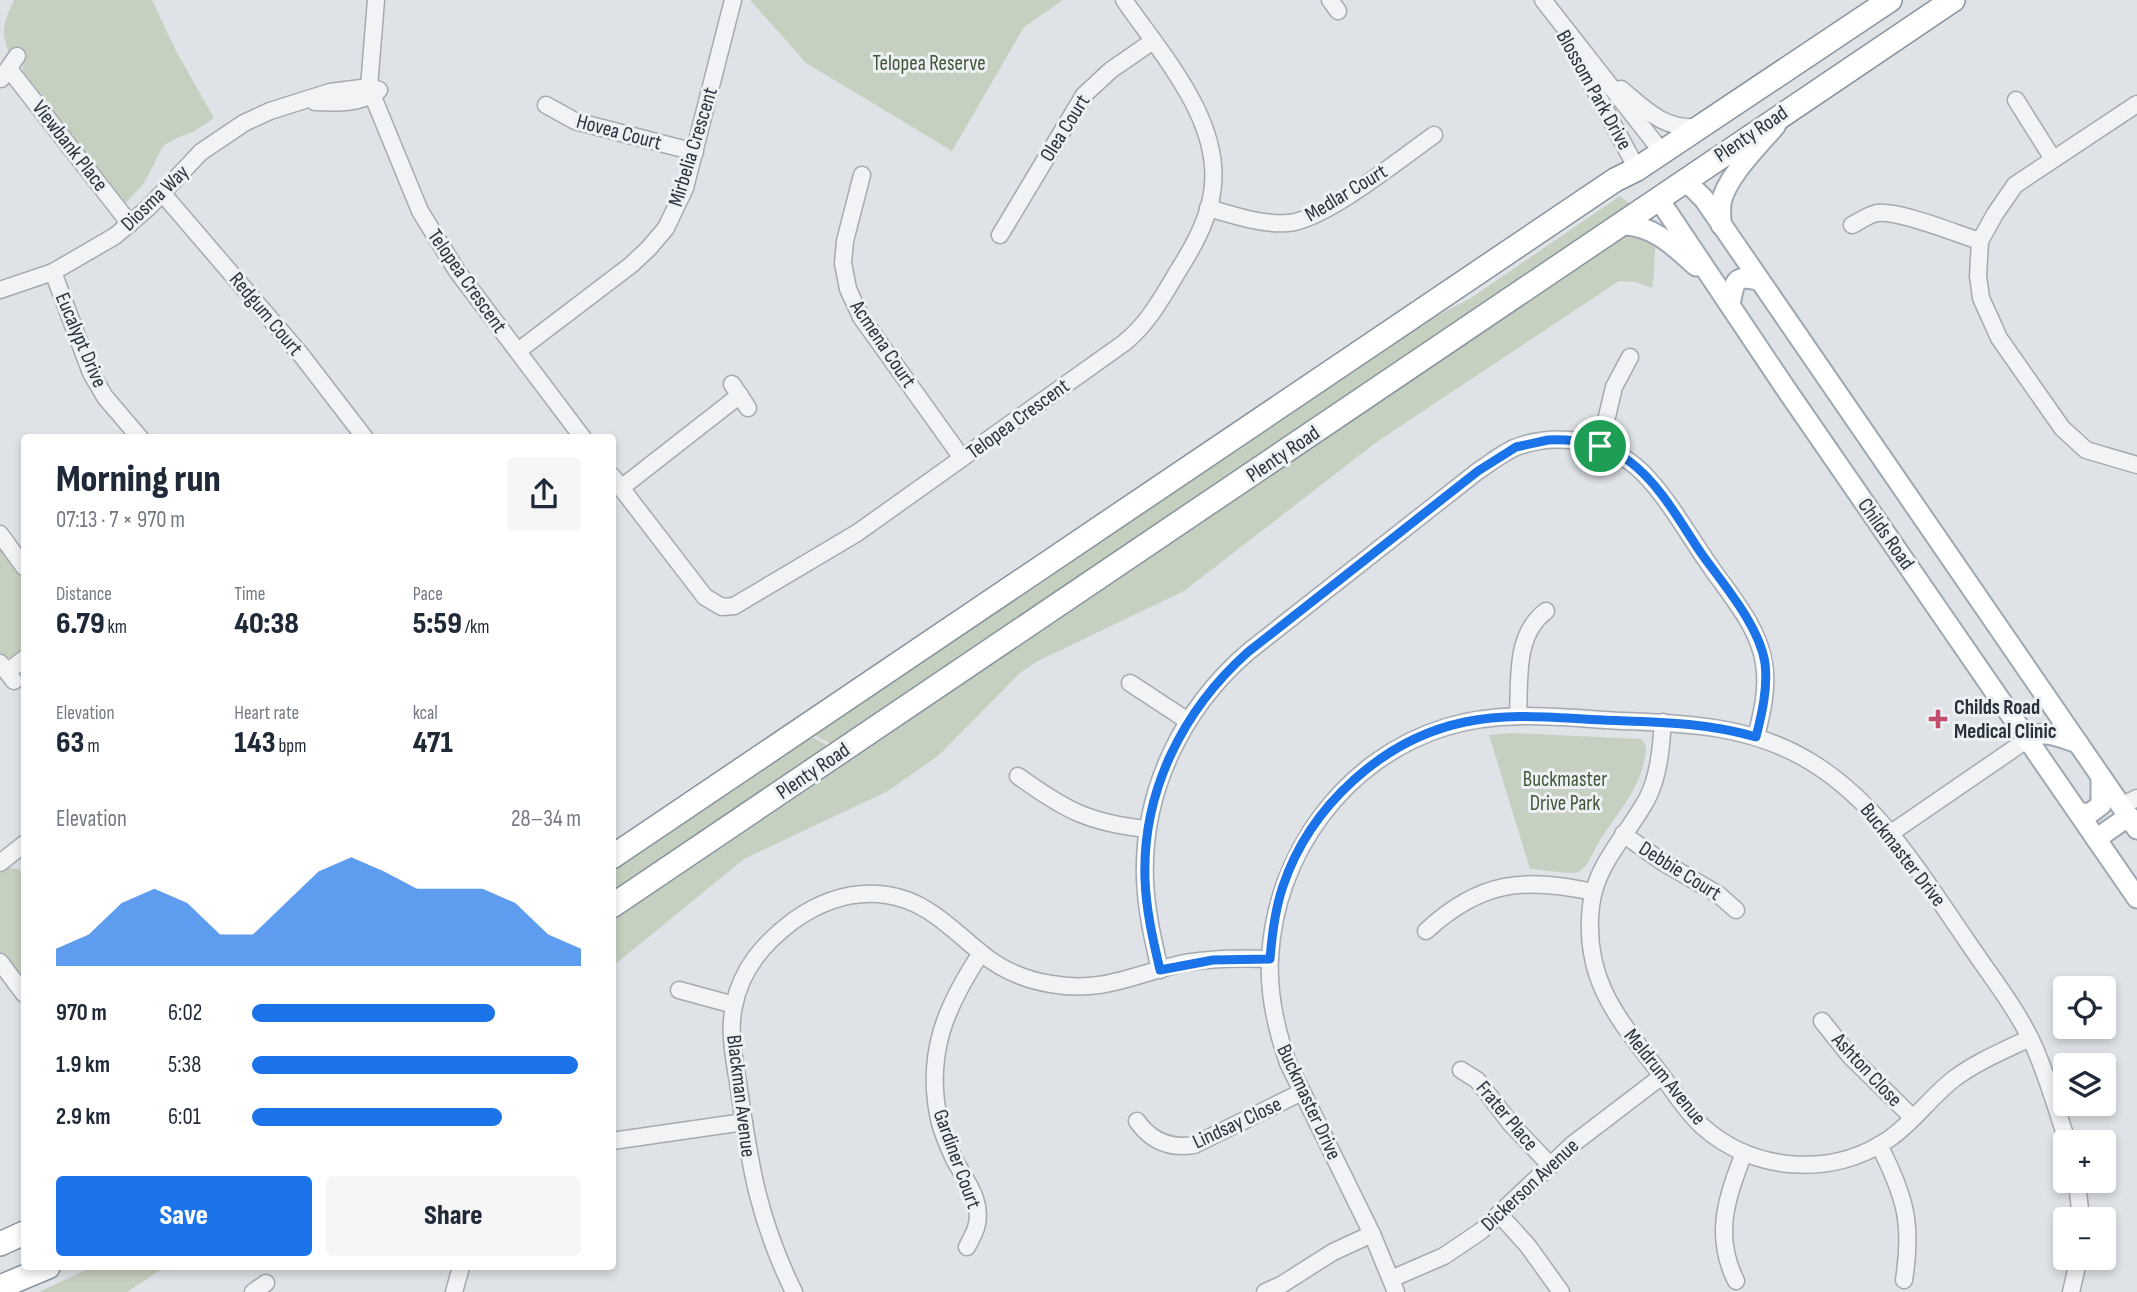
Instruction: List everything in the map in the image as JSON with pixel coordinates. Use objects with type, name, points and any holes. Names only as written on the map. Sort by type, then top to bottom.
[{"type":"highway","name":"Plenty Road","points":[[616,854],[1615,180],[1637,169],[1890,0]]},
{"type":"highway","name":"Plenty Road","points":[[616,903],[1953,0]]},
{"type":"highway","name":"Childs Road","points":[[1662,152],[1685,180]]},
{"type":"highway","name":"Childs Road","points":[[1637,169],[1658,198]]},
{"type":"highway","points":[[0,1244],[21,1234]]},
{"type":"highway","points":[[0,1287],[41,1270]]},
{"type":"main road","points":[[1721,225],[1724,193],[1743,165],[1791,107]]},
{"type":"main road","name":"Childs Road","points":[[1685,180],[1704,199],[2101,777],[2132,812]]},
{"type":"main road","name":"Childs Road","points":[[1658,198],[1786,389],[2137,898]]},
{"type":"main road","points":[[1620,225],[1634,224],[1657,234],[1718,286]]},
{"type":"main road","points":[[1730,304],[1739,279],[1745,277],[1758,280]]},
{"type":"main road","points":[[2028,739],[2037,734],[2052,734],[2078,743]]},
{"type":"main road","points":[[2078,812],[2089,814],[2101,804],[2101,777]]},
{"type":"main road","points":[[2093,834],[2132,812]]},
{"type":"street","name":"Telopea Crescent","points":[[376,0],[375,30],[382,68],[373,91],[391,114],[394,147],[408,187],[443,252],[580,434]]},
{"type":"street","name":"Mirbelia Crescent","points":[[518,351],[631,265],[666,228],[680,202],[695,152],[733,0]]},
{"type":"street","name":"Telopea Crescent","points":[[617,482],[705,597],[716,605],[728,608],[741,603],[847,540],[1139,330],[1154,311],[1189,253],[1209,208],[1213,190],[1213,164],[1205,129],[1188,94],[1124,0]]},
{"type":"street","name":"Blossom Park Drive","points":[[1547,5],[1662,152]]},
{"type":"street","name":"Blossom Park Drive","points":[[1547,5],[1587,72],[1637,169]]},
{"type":"street","name":"Olea Court","points":[[1000,235],[1084,95],[1111,70],[1153,41]]},
{"type":"street","name":"Viewbank Place","points":[[9,68],[130,224]]},
{"type":"street","points":[[1603,74],[1667,124],[1686,128],[1700,127]]},
{"type":"street","name":"Diosma Way","points":[[0,290],[53,272],[96,249],[130,224],[163,194],[201,152],[228,132],[270,111],[306,102],[330,92],[373,91]]},
{"type":"street","points":[[2016,100],[2053,159]]},
{"type":"street","points":[[2137,104],[2015,185],[1980,241],[1978,276],[1981,298],[1998,338],[2062,428],[2086,450],[2137,465]]},
{"type":"street","name":"Hovea Court","points":[[546,105],[575,121],[695,152]]},
{"type":"street","name":"Medlar Court","points":[[1209,208],[1273,223],[1305,220],[1327,209],[1434,135]]},
{"type":"street","name":"Acmena Court","points":[[862,175],[845,241],[844,263],[848,289],[862,317],[962,458]]},
{"type":"street","name":"Redgum Court","points":[[163,194],[302,356],[362,434]]},
{"type":"street","points":[[1852,225],[1881,213],[1904,217],[1980,241]]},
{"type":"street","name":"Eucalypt Drive","points":[[53,272],[91,373],[105,397],[137,434]]},
{"type":"street","points":[[1600,446],[1614,387],[1630,357]]},
{"type":"street","points":[[617,482],[740,396]]},
{"type":"street","points":[[1160,970],[1147,904],[1147,829],[1163,771],[1188,720],[1215,684],[1248,652],[1494,460],[1516,447],[1548,440],[1581,441],[1600,446],[1627,460],[1651,482],[1754,634],[1765,663],[1766,681],[1756,737]]},
{"type":"street","points":[[0,534],[21,563]]},
{"type":"street","points":[[1518,716],[1523,644],[1532,625],[1546,611]]},
{"type":"street","points":[[7,672],[21,661]]},
{"type":"street","points":[[1130,683],[1188,720]]},
{"type":"street","name":"Buckmaster Drive","points":[[1393,1286],[1373,1234],[1288,1063],[1276,1025],[1270,987],[1270,959],[1278,904],[1294,859],[1320,817],[1345,788],[1380,760],[1420,737],[1466,722],[1518,716],[1663,722],[1719,728],[1756,737],[1808,760],[1828,773],[1862,801],[1891,833],[2012,1007],[2030,1038],[2063,1130]]},
{"type":"street","name":"Meldrum Avenue","points":[[1663,722],[1655,780],[1640,811],[1605,861],[1593,892],[1590,945],[1598,982],[1616,1016],[1701,1124],[1727,1144],[1765,1160],[1810,1165],[1847,1159],[1879,1145],[1913,1118],[1955,1078],[2030,1038]]},
{"type":"street","points":[[1891,833],[2028,739]]},
{"type":"street","points":[[1018,776],[1063,808],[1085,818],[1112,825],[1147,829]]},
{"type":"street","name":"Debbie Court","points":[[1623,834],[1672,868],[1719,895],[1736,910]]},
{"type":"street","points":[[0,863],[21,851]]},
{"type":"street","points":[[1426,932],[1455,906],[1489,890],[1525,883],[1593,892]]},
{"type":"street","name":"Blackman Avenue","points":[[794,1292],[779,1262],[759,1206],[750,1170],[732,1036],[734,1005],[750,964],[771,940],[804,914],[834,899],[851,895],[888,895],[920,905],[948,923],[981,953],[1010,971],[1030,979],[1072,987],[1115,984],[1160,970],[1213,960],[1270,959]]},
{"type":"street","name":"Gardiner Court","points":[[967,1247],[976,1227],[978,1209],[940,1120],[934,1081],[935,1060],[950,1005],[960,984],[981,953]]},
{"type":"street","points":[[0,962],[21,990]]},
{"type":"street","points":[[679,990],[734,1005]]},
{"type":"street","name":"Ashton Close","points":[[1822,1021],[1869,1076],[1913,1118]]},
{"type":"street","name":"Frater Place","points":[[1461,1070],[1478,1080],[1511,1124],[1550,1165]]},
{"type":"street","name":"Dickerson Avenue","points":[[1393,1286],[1481,1231],[1550,1165],[1599,1123],[1662,1076]]},
{"type":"street","name":"Lindsay Close","points":[[1137,1121],[1142,1129],[1161,1143],[1183,1147],[1194,1145],[1302,1092]]},
{"type":"street","points":[[616,1140],[744,1122]]},
{"type":"street","points":[[1879,1145],[1900,1190],[1908,1221],[1904,1280]]},
{"type":"street","points":[[1736,1281],[1726,1259],[1723,1232],[1728,1197],[1744,1153]]},
{"type":"street","points":[[1500,1215],[1528,1246],[1561,1292]]},
{"type":"street","points":[[1265,1292],[1281,1286],[1333,1252],[1373,1234]]},
{"type":"street","points":[[454,1292],[460,1270]]},
{"type":"street","points":[[2071,1292],[2076,1270]]},
{"type":"green space","points":[[14,0],[152,0],[176,51],[214,118],[195,131],[163,146],[144,183],[125,204],[22,77],[23,62],[13,50],[10,55],[4,28]]},
{"type":"green space","name":"Telopea Reserve","points":[[750,0],[1063,0],[1024,27],[952,151],[806,63]]},
{"type":"green space","points":[[1620,196],[1630,204],[1622,211],[832,744],[814,735],[1425,322],[1471,298]]},
{"type":"green space","points":[[1653,218],[1661,227],[1656,241],[1652,288],[1635,282],[1619,281],[1378,441],[1184,591],[1036,662],[1020,673],[939,755],[888,791],[744,859],[616,964],[616,919]]},
{"type":"green space","points":[[0,546],[21,572],[21,654],[12,658],[0,658]]},
{"type":"green space","name":"Buckmaster Drive Park","points":[[1512,733],[1641,739],[1646,746],[1636,785],[1588,863],[1578,872],[1530,869],[1489,735]]},
{"type":"green space","points":[[810,736],[829,746],[616,890],[616,868]]},
{"type":"green space","points":[[8,868],[21,872],[21,983],[0,955],[0,872]]},
{"type":"green space","points":[[86,1270],[160,1270],[127,1292],[39,1292]]},
{"type":"place","name":"Childs Road Medical Clinic","points":[[1938,719]]},
{"type":"route","points":[[1548,440],[1581,441],[1600,446],[1627,460],[1651,482],[1746,619],[1765,663],[1765,698],[1756,737],[1730,729],[1698,724],[1518,716],[1445,727],[1400,747],[1360,774],[1320,817],[1294,859],[1284,884],[1273,930],[1270,959],[1213,960],[1160,970],[1147,904],[1147,829],[1163,771],[1175,744],[1188,720],[1215,684],[1248,652],[1505,452],[1548,440]]}]
